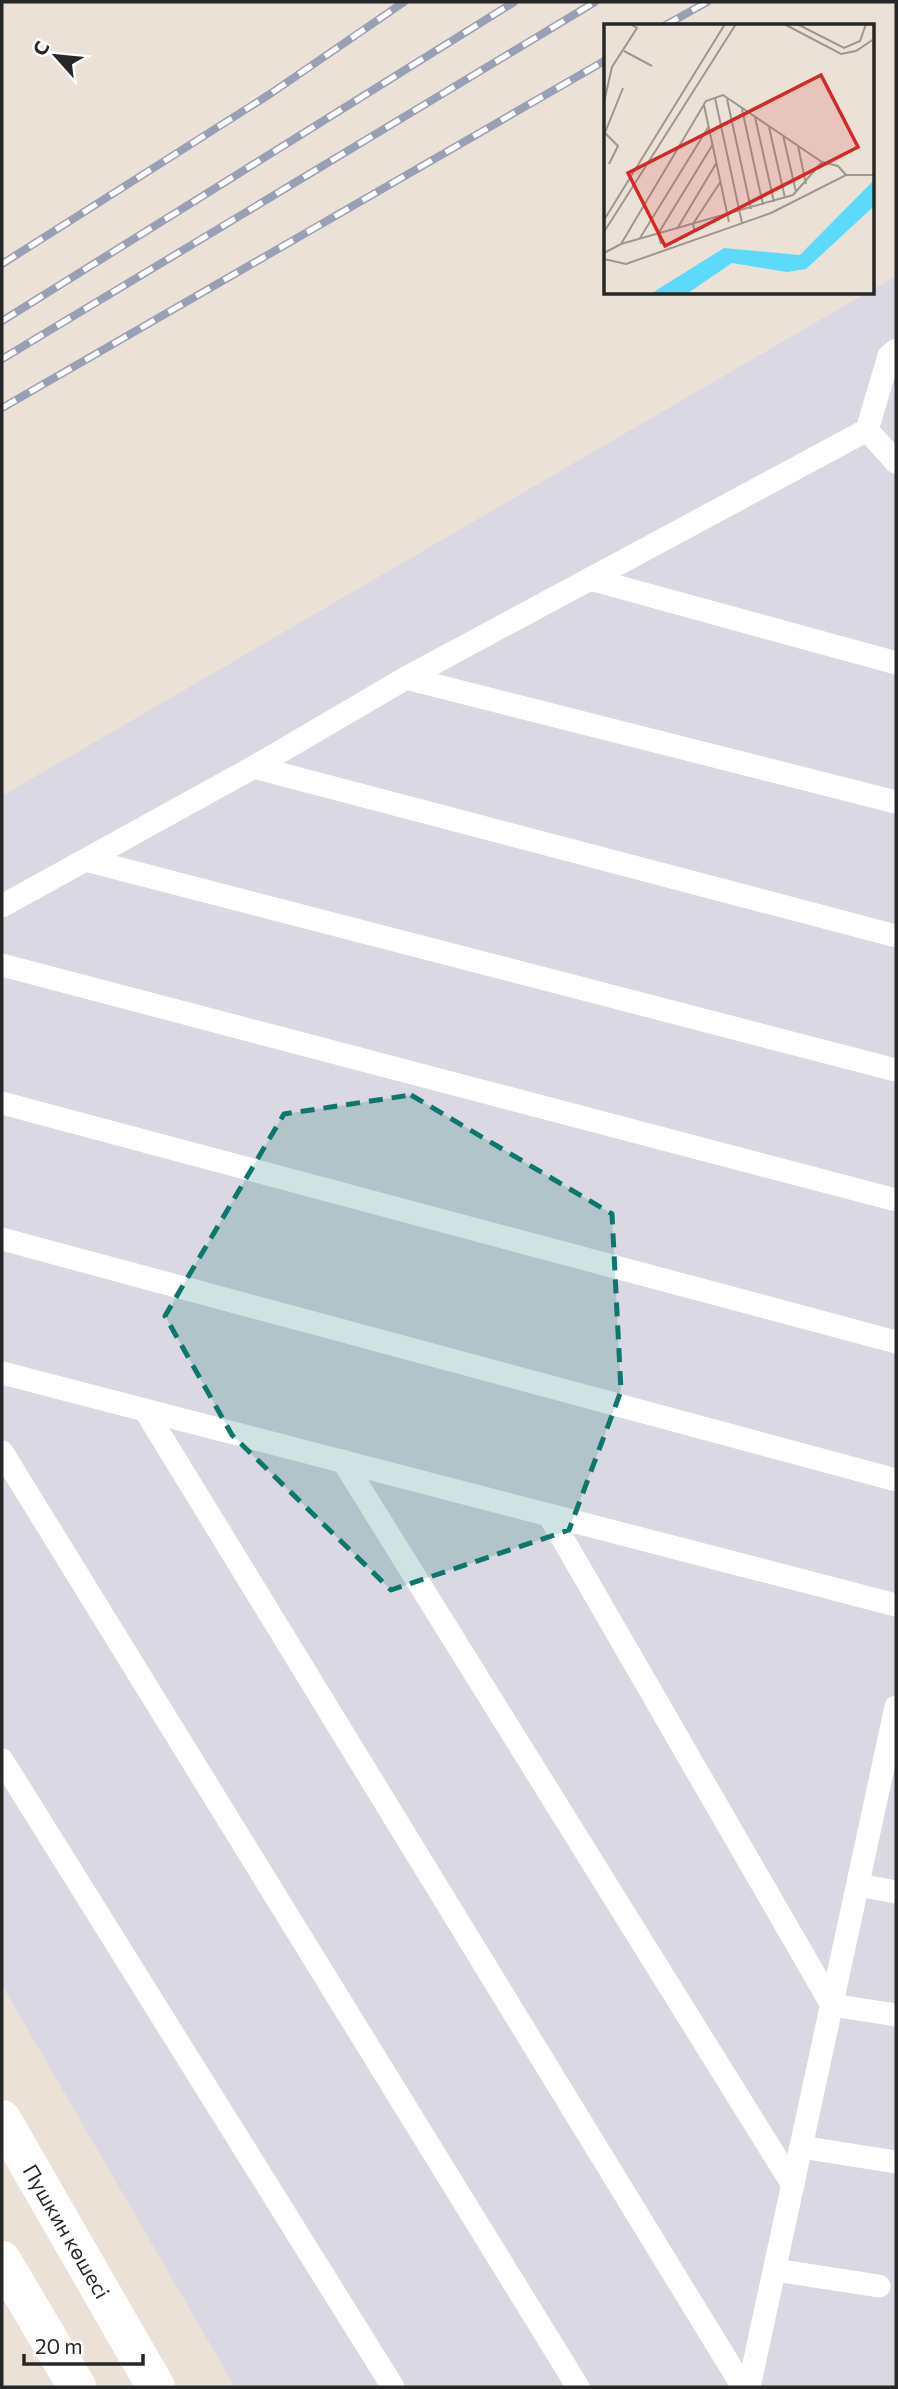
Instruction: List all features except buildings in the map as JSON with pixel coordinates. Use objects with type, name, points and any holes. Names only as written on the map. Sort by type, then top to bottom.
[{"type":"main road","name":"Пушкин көшесі","points":[[10,2134],[156,2387]]},
{"type":"main road","points":[[2,2260],[76,2387]]},
{"type":"lane","points":[[2,906],[254,767],[406,678],[867,430],[888,356],[896,350]]},
{"type":"lane","points":[[867,430],[896,462]]},
{"type":"lane","points":[[590,579],[896,663]]},
{"type":"lane","points":[[406,678],[896,802]]},
{"type":"lane","points":[[254,767],[896,936]]},
{"type":"lane","points":[[86,860],[896,1070]]},
{"type":"lane","points":[[2,965],[896,1200]]},
{"type":"lane","points":[[2,1102],[896,1342]]},
{"type":"lane","points":[[2,1239],[896,1480]]},
{"type":"lane","points":[[2,1373],[896,1605]]},
{"type":"lane","points":[[145,1410],[743,2387]]},
{"type":"lane","points":[[2,1452],[578,2387]]},
{"type":"lane","points":[[343,1461],[793,2185]]},
{"type":"lane","points":[[549,1515],[832,2005]]},
{"type":"lane","points":[[749,2387],[858,1885],[890,1764],[896,1707]]},
{"type":"lane","points":[[2,1760],[393,2387]]},
{"type":"lane","points":[[858,1885],[896,1892]]},
{"type":"lane","points":[[832,2005],[896,2015]]},
{"type":"lane","points":[[801,2147],[896,2162]]},
{"type":"lane","points":[[775,2270],[879,2286]]},
{"type":"highlighted area","points":[[411,1095],[612,1214],[621,1391],[569,1530],[391,1590],[232,1435],[165,1316],[284,1114]]},
{"type":"shaded area","points":[[896,276],[896,2387],[235,2387],[2,1985],[2,796],[865,294],[874,294],[874,289]]},
{"type":"railway","points":[[2,264],[270,94],[404,2]]},
{"type":"railway","points":[[2,321],[514,2]]},
{"type":"railway","points":[[2,359],[595,2]]},
{"type":"railway","points":[[668,24],[707,2]]},
{"type":"railway","points":[[2,408],[604,61]]}]
